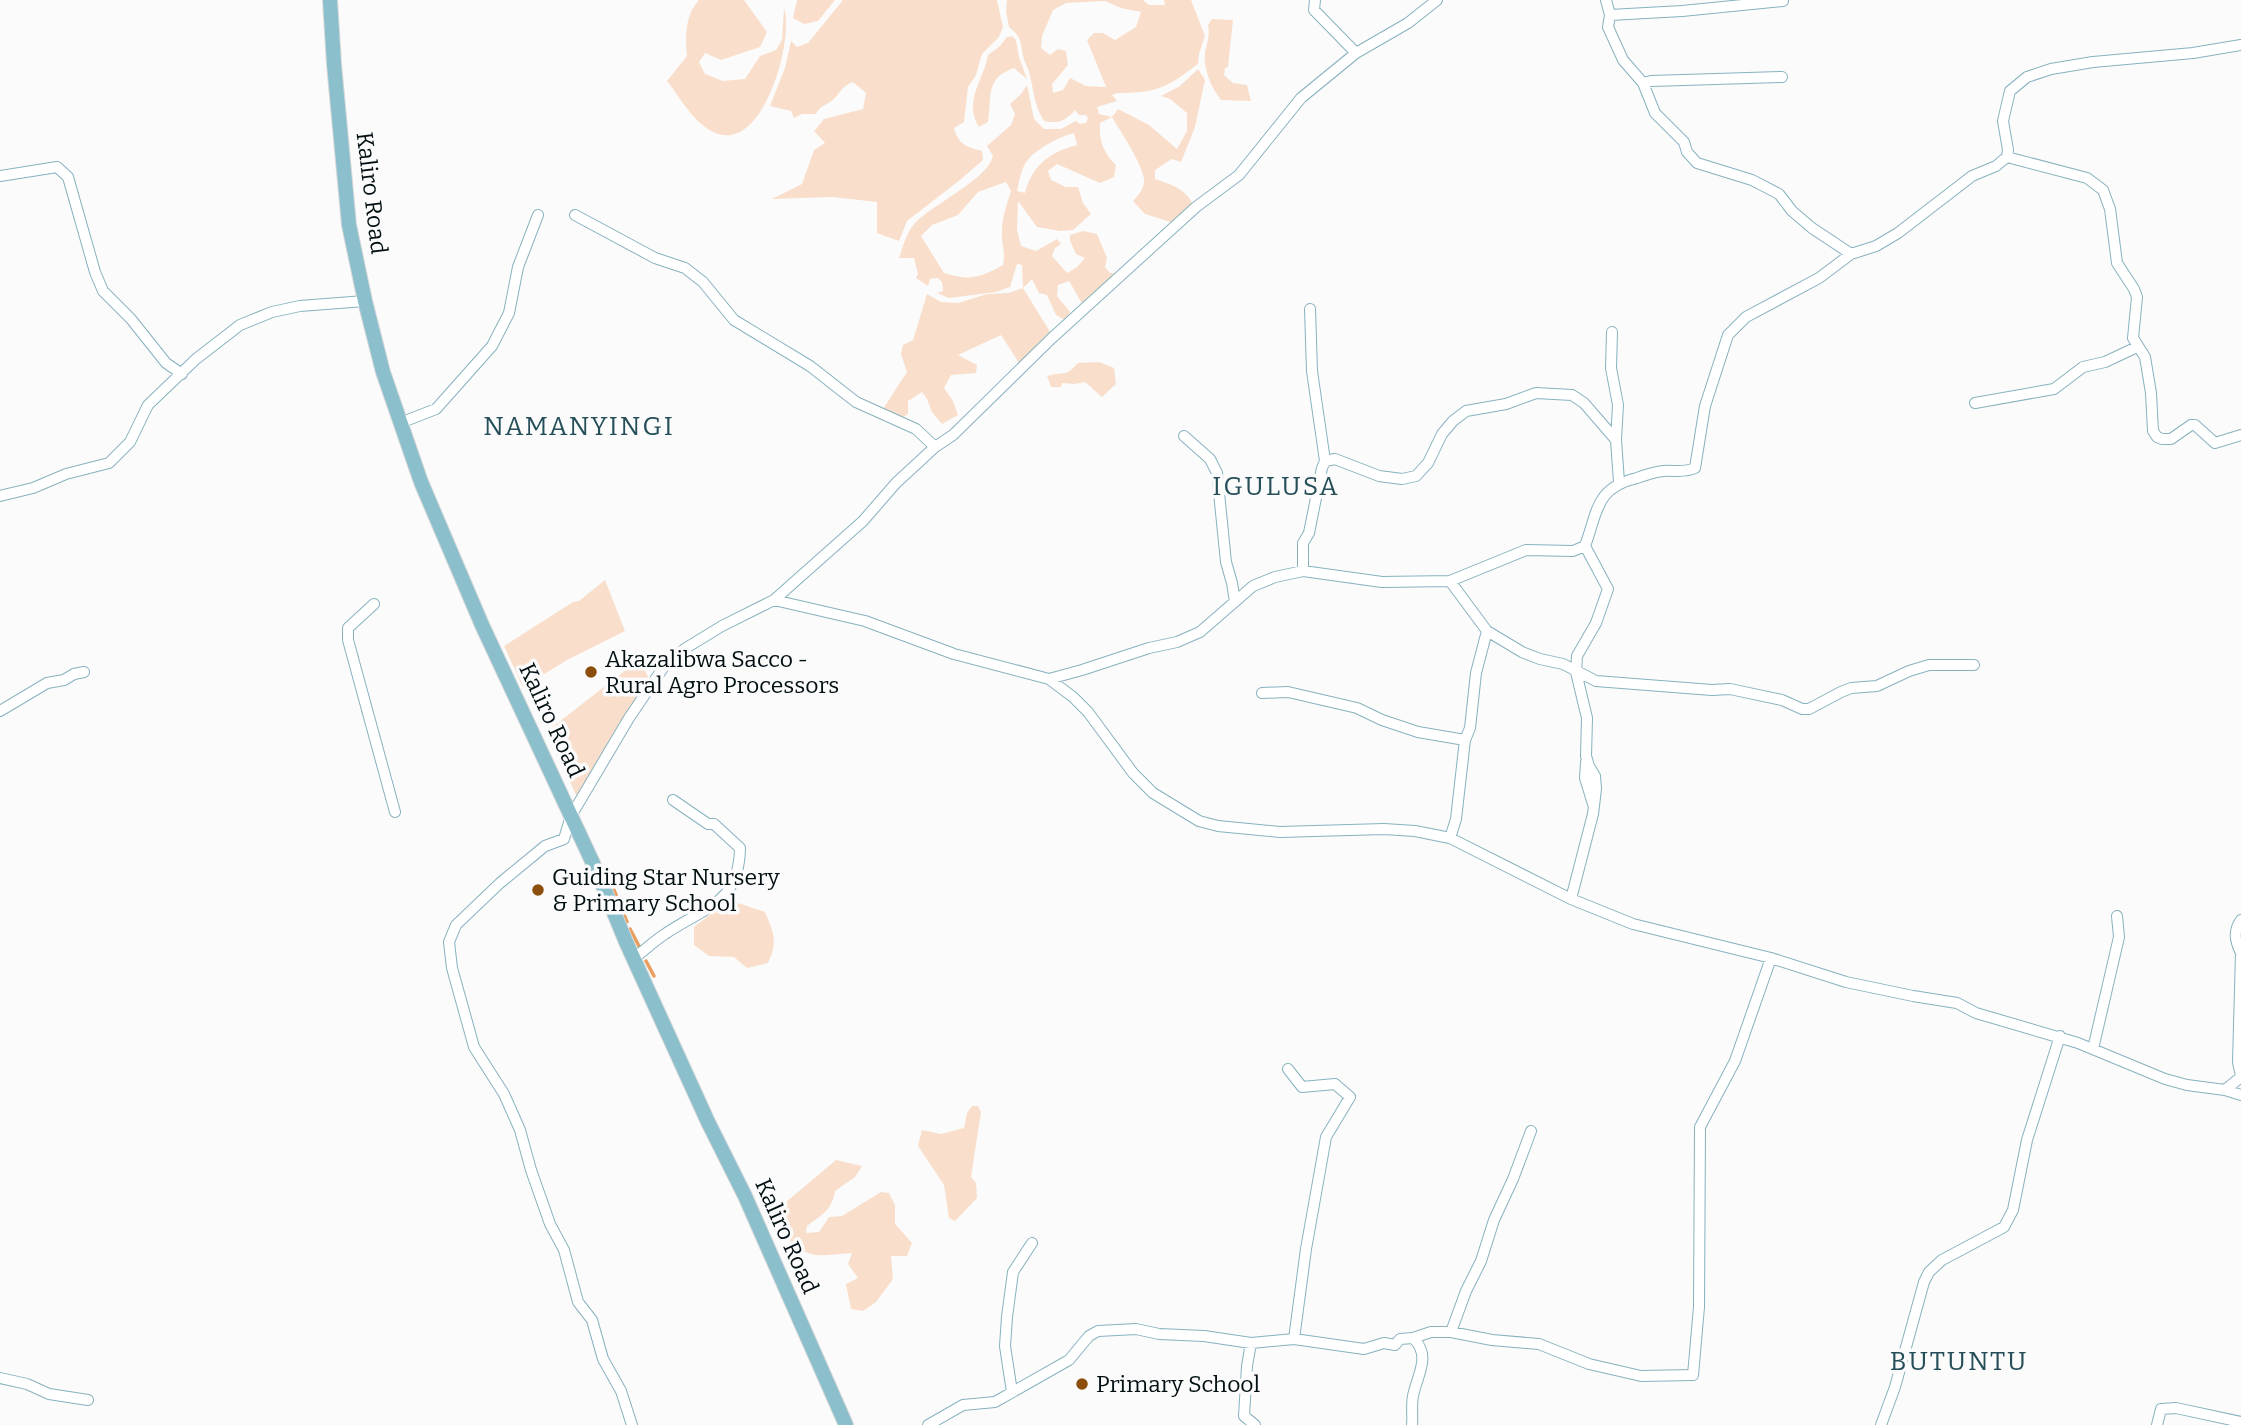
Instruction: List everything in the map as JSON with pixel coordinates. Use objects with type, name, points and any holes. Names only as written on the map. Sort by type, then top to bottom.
[{"type":"main road","name":"Kaliro Road","points":[[330,0],[347,203],[365,301],[383,372],[421,482],[482,625],[708,1122],[745,1196],[846,1425]]},
{"type":"street","points":[[1315,0],[1314,10],[1356,53]]},
{"type":"street","points":[[632,1425],[621,1391],[603,1359],[592,1321],[578,1302],[564,1250],[550,1224],[520,1130],[504,1094],[474,1047],[452,968],[449,942],[456,925],[500,883],[545,846],[564,839],[571,816],[629,718],[656,676],[672,657],[722,626],[774,600],[863,521],[896,483],[935,447],[953,435],[1052,338],[1196,206],[1239,175],[1301,98],[1356,53],[1408,23],[1437,0]]},
{"type":"street","points":[[1606,0],[1610,15],[1608,27],[1623,60],[1643,83],[1655,113],[1684,142],[1688,152],[1698,163],[1752,180],[1779,194],[1792,211],[1812,228],[1852,254]]},
{"type":"street","points":[[1610,15],[1783,1]]},
{"type":"street","points":[[1571,899],[1596,789],[1595,776],[1586,756],[1587,718],[1576,672],[1577,656],[1596,623],[1608,589],[1585,546],[1595,514],[1610,488],[1619,482],[1662,471],[1689,471],[1695,468],[1705,407],[1728,335],[1746,317],[1819,278],[1852,254],[1876,246],[1898,233],[1972,176],[1996,166],[2007,157],[2003,121],[2010,91],[2027,76],[2093,62],[2193,53],[2241,45]]},
{"type":"street","points":[[1643,83],[1782,77]]},
{"type":"street","points":[[2007,157],[2087,178],[2103,190],[2110,209],[2118,263],[2137,298],[2133,338],[2145,357],[2151,393],[2151,418],[2157,437],[2171,439],[2191,425],[2195,425],[2215,443],[2241,435]]},
{"type":"street","points":[[0,176],[57,167],[68,177],[87,247],[103,291],[131,319],[166,363],[182,374]]},
{"type":"street","points":[[400,423],[436,409],[492,346],[509,313],[518,267],[538,215]]},
{"type":"street","points":[[575,215],[655,258],[685,268],[703,282],[734,320],[810,366],[856,402],[916,429],[935,447]]},
{"type":"street","points":[[0,496],[109,463],[130,442],[148,405],[196,359],[240,325],[272,312],[300,306],[365,301]]},
{"type":"street","points":[[1303,571],[1303,543],[1309,533],[1325,461],[1312,372],[1310,309]]},
{"type":"street","points":[[1612,332],[1611,369],[1618,405],[1616,440],[1619,482]]},
{"type":"street","points":[[1975,403],[2054,389],[2083,368],[2105,362],[2137,347]]},
{"type":"street","points":[[1325,461],[1335,459],[1379,476],[1402,479],[1416,476],[1428,463],[1443,433],[1466,411],[1506,404],[1536,393],[1572,395],[1584,403],[1616,440]]},
{"type":"street","points":[[1184,436],[1210,459],[1217,473],[1226,562],[1235,602]]},
{"type":"street","points":[[1049,679],[1177,642],[1200,632],[1254,586],[1275,577],[1303,571],[1382,582],[1450,581],[1526,550],[1573,551],[1585,546]]},
{"type":"street","points":[[1450,581],[1487,631],[1522,652],[1563,664],[1597,681],[1730,689],[1809,709],[1840,692],[1851,688],[1877,686],[1929,665],[1974,665]]},
{"type":"street","points":[[774,600],[859,620],[942,650],[1049,679],[1088,712],[1133,773],[1153,793],[1199,821],[1217,827],[1269,832],[1384,828],[1450,838],[1571,899],[1633,924],[1771,958],[1846,982],[1957,1003],[1976,1013],[2060,1036],[2165,1079],[2187,1086],[2225,1090],[2241,1095]]},
{"type":"street","points":[[374,604],[348,628],[348,640],[395,812]]},
{"type":"street","points":[[1450,838],[1456,819],[1476,673],[1487,631]]},
{"type":"street","points":[[0,711],[47,683],[84,672]]},
{"type":"street","points":[[1262,693],[1287,692],[1357,708],[1418,732],[1465,740]]},
{"type":"street","points":[[634,958],[665,933],[686,923],[729,893],[740,866],[740,848],[732,839],[714,824],[708,824],[673,800]]},
{"type":"street","points":[[2093,1049],[2119,937],[2117,916]]},
{"type":"street","points":[[2225,1090],[2241,1076],[2238,1062],[2241,953],[2236,943],[2235,931],[2241,920]]},
{"type":"street","points":[[929,1425],[963,1405],[995,1402],[1069,1360],[1089,1336],[1097,1331],[1136,1329],[1159,1334],[1204,1336],[1251,1343],[1294,1339],[1363,1349],[1384,1343],[1395,1345],[1400,1339],[1431,1332],[1451,1332],[1492,1340],[1539,1343],[1589,1364],[1641,1376],[1693,1375],[1699,1307],[1700,1127],[1735,1061],[1771,958]]},
{"type":"street","points":[[1881,1425],[1929,1272],[1960,1248],[2004,1227],[2013,1210],[2027,1140],[2060,1036]]},
{"type":"street","points":[[1288,1069],[1302,1087],[1335,1084],[1350,1097],[1326,1137],[1306,1249],[1294,1339]]},
{"type":"street","points":[[1451,1332],[1531,1131]]},
{"type":"street","points":[[1012,1392],[1005,1346],[1013,1272],[1032,1243]]},
{"type":"street","points":[[1412,1425],[1413,1397],[1424,1360],[1419,1344],[1413,1338]]},
{"type":"street","points":[[1251,1343],[1244,1416],[1255,1425]]},
{"type":"street","points":[[0,1378],[27,1384],[49,1394],[88,1400]]},
{"type":"street","points":[[2157,1425],[2161,1409],[2176,1408],[2241,1422]]},
{"type":"shaded area","points":[[699,0],[744,0],[767,32],[760,47],[721,60],[705,53],[699,62],[705,74],[723,81],[745,79],[760,56],[776,50],[782,40],[784,8],[785,41],[773,85],[764,106],[752,122],[738,133],[723,135],[706,128],[691,114],[667,81],[687,56],[686,34],[689,19]]},
{"type":"shaded area","points":[[797,0],[835,0],[818,21],[804,24],[793,18]]},
{"type":"shaded area","points":[[843,0],[997,0],[1003,27],[999,37],[982,54],[976,75],[968,87],[964,122],[954,128],[964,144],[982,151],[983,160],[907,221],[899,241],[877,233],[877,202],[833,197],[772,199],[802,184],[814,150],[825,143],[814,131],[824,119],[863,109],[866,93],[853,82],[816,114],[802,114],[794,118],[791,111],[770,106],[785,68],[791,41],[797,47],[808,43]]},
{"type":"shaded area","points":[[1007,0],[1143,0],[1149,5],[1165,5],[1164,0],[1191,0],[1205,36],[1198,64],[1178,78],[1153,90],[1112,95],[1117,101],[1097,107],[1099,114],[1112,117],[1100,123],[1100,129],[1103,146],[1116,165],[1114,177],[1100,183],[1057,164],[1048,171],[1051,180],[1066,187],[1078,187],[1083,203],[1091,214],[1073,230],[1037,227],[1018,201],[1017,230],[1021,246],[1036,251],[1057,239],[1061,244],[1055,248],[1052,256],[1067,273],[1085,258],[1076,254],[1070,235],[1083,231],[1097,234],[1107,258],[1105,267],[1110,273],[1120,273],[1084,307],[1069,281],[1058,285],[1057,296],[1070,312],[1065,320],[1056,315],[1047,295],[1039,293],[1032,279],[1023,288],[1022,265],[1017,264],[1010,287],[996,292],[949,298],[937,293],[943,291],[942,282],[938,278],[930,279],[928,286],[916,278],[918,274],[914,258],[899,258],[912,226],[971,182],[989,165],[993,156],[987,146],[1011,125],[1015,114],[1010,104],[1027,85],[1034,119],[1044,129],[1061,129],[1076,121],[1080,124],[1086,123],[1086,115],[1079,115],[1075,110],[1061,121],[1044,121],[1036,104],[1020,40],[1009,27]],"holes":[[[1105,1],[1141,12],[1136,27],[1115,40],[1103,33],[1094,33],[1087,40],[1106,87],[1086,86],[1070,78],[1063,90],[1053,93],[1052,84],[1068,65],[1066,51],[1058,49],[1050,55],[1041,48],[1042,36],[1053,10],[1066,3]],[[1074,133],[1077,145],[1050,156],[1032,175],[1025,193],[1017,191],[1023,168],[1031,156]],[[1006,182],[1011,191],[1002,226],[1003,265],[975,277],[944,273],[921,236],[932,225],[958,215],[978,192]]]},
{"type":"shaded area","points":[[1212,19],[1233,20],[1228,67],[1225,68],[1224,75],[1233,83],[1247,85],[1251,101],[1221,100],[1211,84],[1205,53],[1208,25]]},
{"type":"shaded area","points":[[1012,36],[1016,40],[1027,79],[1014,68],[998,77],[992,89],[988,122],[979,127],[973,100],[988,55],[1007,37]]},
{"type":"shaded area","points":[[1198,69],[1205,80],[1195,127],[1181,162],[1172,159],[1155,170],[1155,179],[1184,193],[1195,209],[1177,224],[1145,214],[1133,201],[1143,187],[1144,176],[1112,117],[1118,109],[1149,125],[1177,149],[1187,131],[1187,113],[1170,99],[1161,96],[1180,86]]},
{"type":"shaded area","points":[[1023,288],[1052,335],[1021,366],[1001,335],[958,355],[977,365],[976,373],[951,375],[944,388],[958,415],[942,424],[932,412],[922,392],[908,401],[908,414],[899,420],[883,409],[907,372],[901,354],[903,345],[913,340],[927,294],[941,302],[958,303],[987,294],[1008,293]]},
{"type":"shaded area","points":[[1099,362],[1114,368],[1116,384],[1102,397],[1085,382],[1062,383],[1061,387],[1051,387],[1047,376],[1067,372],[1078,363]]},
{"type":"shaded area","points":[[605,580],[625,631],[567,660],[523,687],[504,646],[573,602],[579,601]]},
{"type":"shaded area","points":[[640,659],[651,684],[578,799],[546,732]]},
{"type":"shaded area","points":[[729,903],[738,903],[765,912],[774,938],[768,963],[747,968],[734,957],[709,956],[694,945],[694,927]]},
{"type":"shaded area","points":[[972,1106],[978,1106],[981,1112],[971,1177],[976,1183],[977,1198],[955,1221],[949,1218],[944,1185],[918,1146],[922,1130],[941,1134],[964,1128],[967,1113]]},
{"type":"shaded area","points":[[836,1160],[862,1166],[855,1177],[835,1191],[829,1208],[807,1226],[806,1233],[819,1232],[829,1217],[842,1216],[881,1192],[889,1193],[895,1205],[895,1224],[912,1243],[907,1256],[891,1256],[893,1279],[876,1302],[863,1311],[851,1309],[846,1284],[858,1278],[848,1264],[852,1253],[820,1255],[806,1252],[780,1231],[779,1208]]},
{"type":"waterway","points":[[614,890],[627,922]]},
{"type":"waterway","points":[[630,929],[640,948]]},
{"type":"waterway","points":[[646,961],[654,976]]},
{"type":"place","name":"Akazalibwa Sacco - Rural Agro Processors","points":[[591,672]]},
{"type":"place","name":"Guiding Star Nursery & Primary School","points":[[538,890]]},
{"type":"place","name":"Primary School","points":[[1082,1384]]},
{"type":"district","name":"NAMANYINGI","points":[[579,426]]},
{"type":"district","name":"IGULUSA","points":[[1276,486]]},
{"type":"district","name":"BUTUNTU","points":[[1959,1361]]}]
